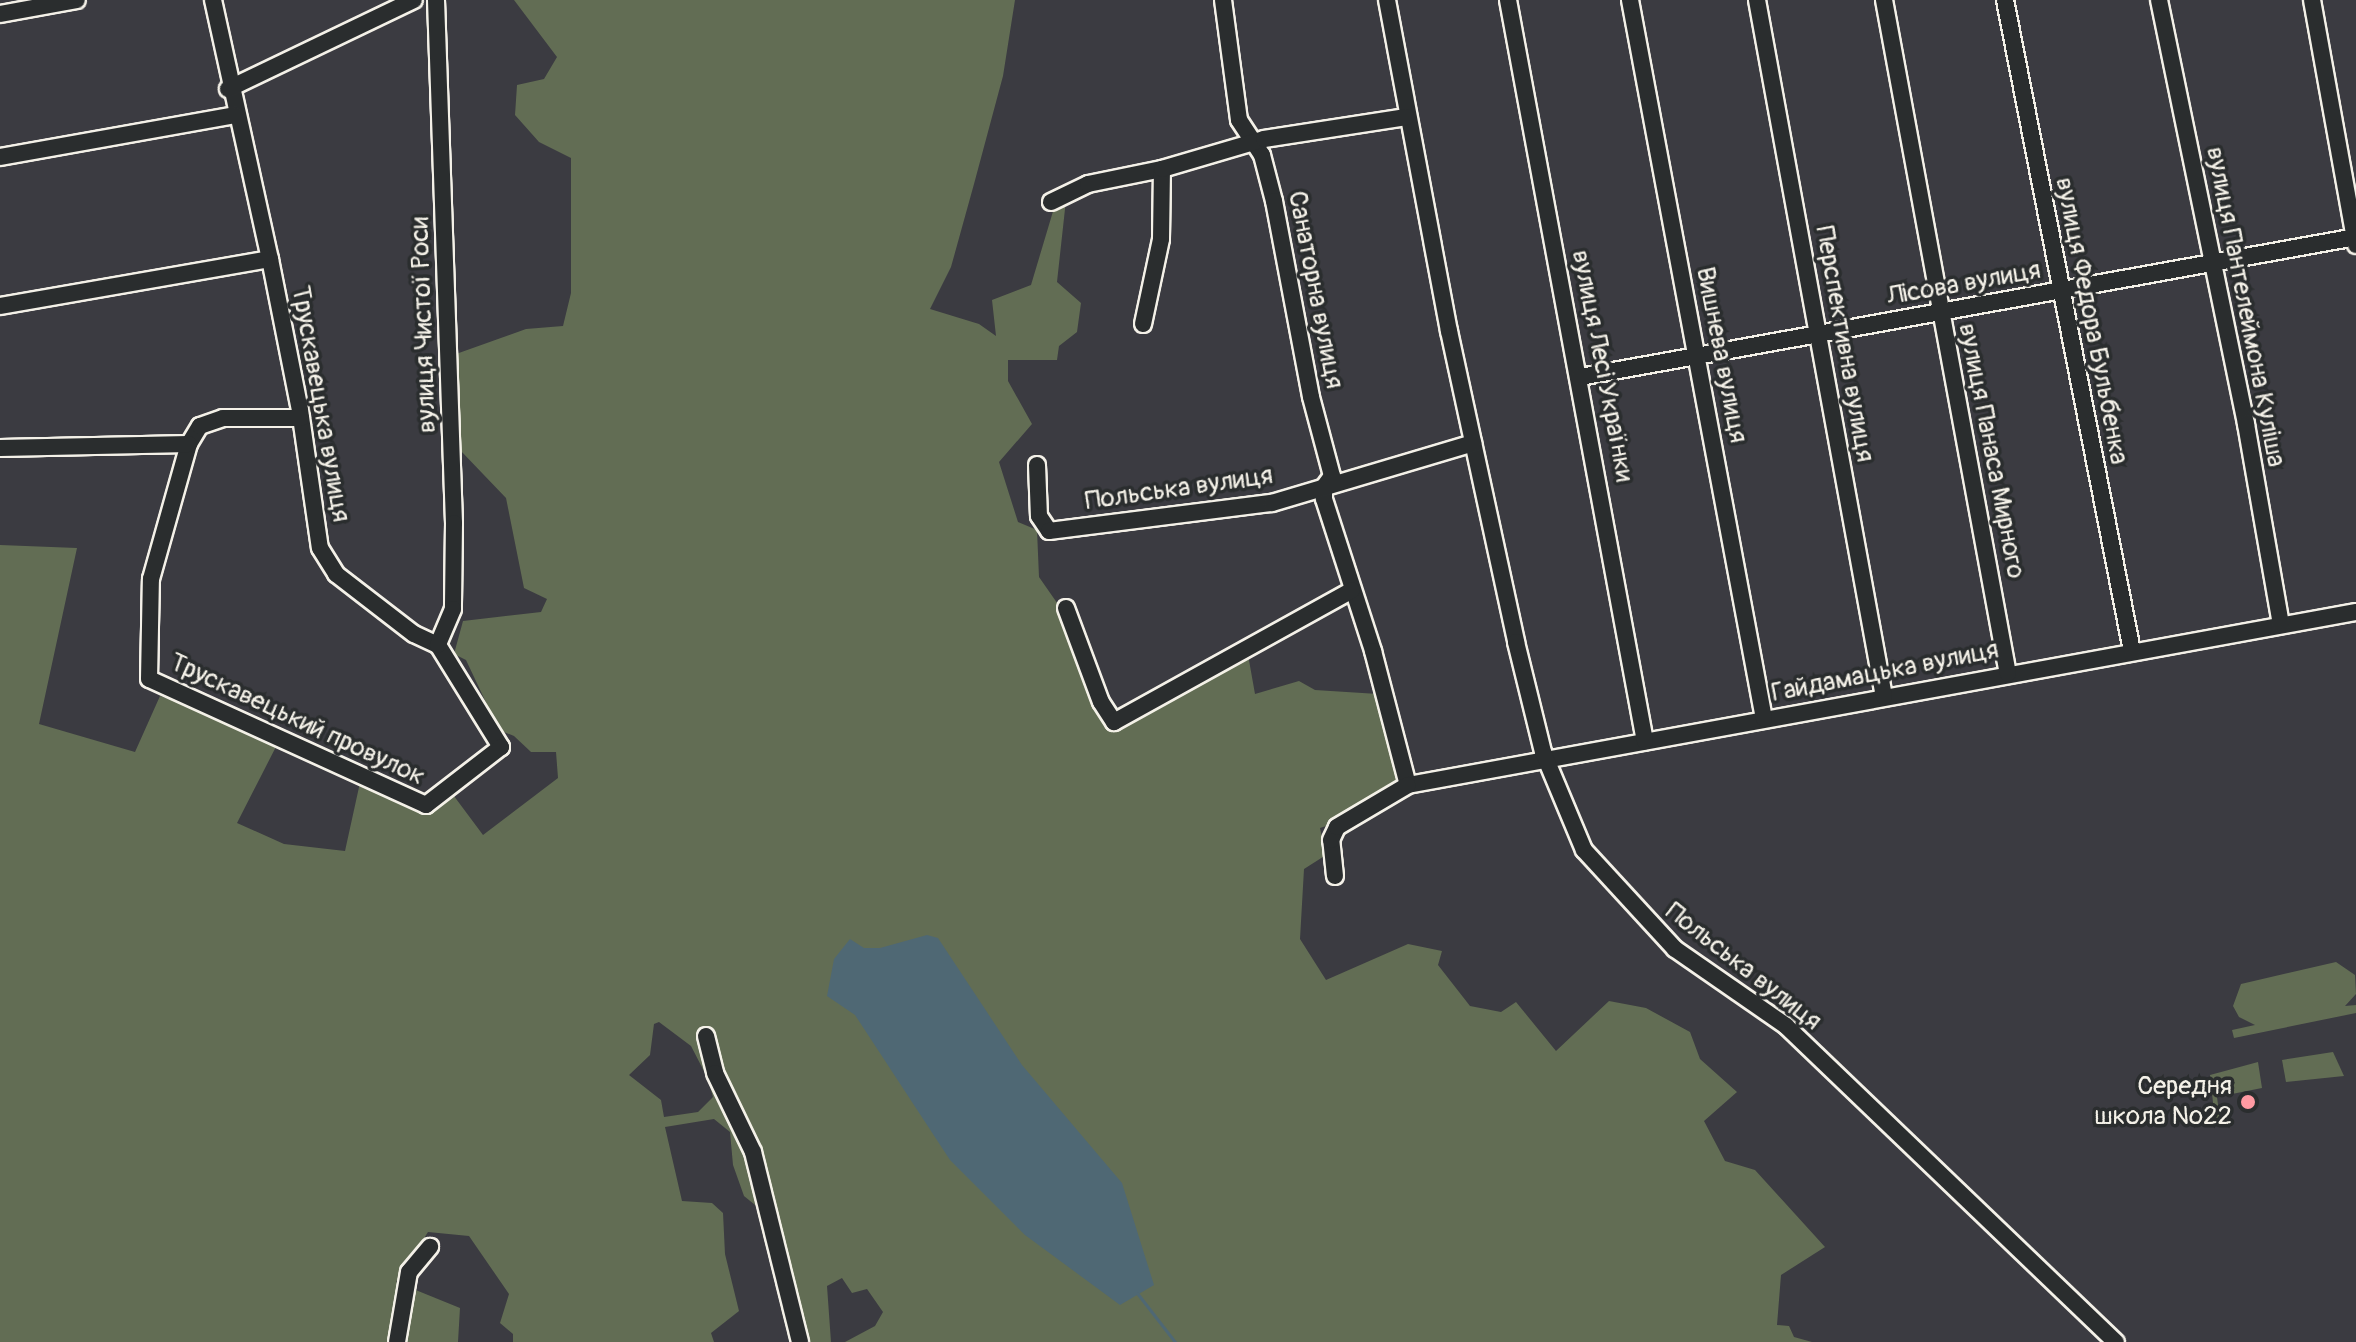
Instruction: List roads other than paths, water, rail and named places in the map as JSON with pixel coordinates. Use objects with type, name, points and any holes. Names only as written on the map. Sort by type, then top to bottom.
[{"type":"street","name":"Трускавецька вулиця","points":[[213,0],[228,89],[270,259],[301,418],[315,523],[328,561],[336,574],[414,634],[438,645],[501,747]]},
{"type":"street","points":[[228,89],[414,0]]},
{"type":"street","name":"вулиця Чистої Роси","points":[[436,0],[454,523],[453,609],[438,645]]},
{"type":"street","name":"Санаторна вулиця","points":[[1223,0],[1239,120],[1252,146],[1262,155],[1274,201],[1311,397],[1332,476],[1324,487],[1352,590],[1416,786]]},
{"type":"street","name":"Польська вулиця","points":[[1387,0],[1406,117],[1473,443],[1547,762],[1584,850],[1624,899],[1675,949],[1786,1026],[2116,1342]]},
{"type":"street","name":"вулиця Лесі Українки","points":[[1508,0],[1645,741]]},
{"type":"street","name":"Вишнева вулиця","points":[[1630,0],[1764,719]]},
{"type":"street","name":"Перспективна вулиця","points":[[1757,0],[1884,697]]},
{"type":"street","name":"вулиця Панаса Мирного","points":[[1884,0],[2008,674]]},
{"type":"street","name":"вулиця Федора Бульбенка","points":[[2005,0],[2132,651]]},
{"type":"street","name":"вулиця Пантелеймона Куліша","points":[[2159,0],[2214,263],[2281,625]]},
{"type":"street","points":[[2312,0],[2355,240]]},
{"type":"street","points":[[0,14],[70,1]]},
{"type":"street","points":[[0,157],[235,115]]},
{"type":"street","points":[[1051,202],[1088,184],[1252,146],[1406,117]]},
{"type":"street","points":[[1143,324],[1161,239],[1162,169]]},
{"type":"street","name":"Лісова вулиця","points":[[1580,377],[2355,240]]},
{"type":"street","points":[[0,306],[270,259]]},
{"type":"street","points":[[0,448],[189,444],[200,426],[223,418],[301,418]]},
{"type":"street","name":"Польська вулиця","points":[[1037,465],[1039,516],[1049,531],[1234,511],[1473,443]]},
{"type":"street","name":"Трускавецький провулок","points":[[189,444],[151,579],[149,679],[426,805],[501,747]]},
{"type":"street","points":[[1066,608],[1101,702],[1114,722],[1352,590]]},
{"type":"street","name":"Гайдамацька вулиця","points":[[1335,876],[1331,840],[1337,827],[1416,786],[1645,741],[2356,612]]},
{"type":"street","points":[[706,1036],[715,1073],[753,1152],[800,1342]]},
{"type":"street","points":[[397,1342],[409,1272],[430,1247]]},
{"type":"water","points":[[927,935],[938,938],[1022,1065],[1122,1183],[1154,1285],[1120,1305],[1025,1235],[950,1160],[855,1015],[827,996],[834,959],[850,939],[864,948],[880,948]]},
{"type":"waterway","points":[[1137,1293],[1175,1342]]},
{"type":"place","name":"Середня школа №22","points":[[2248,1102]]}]
